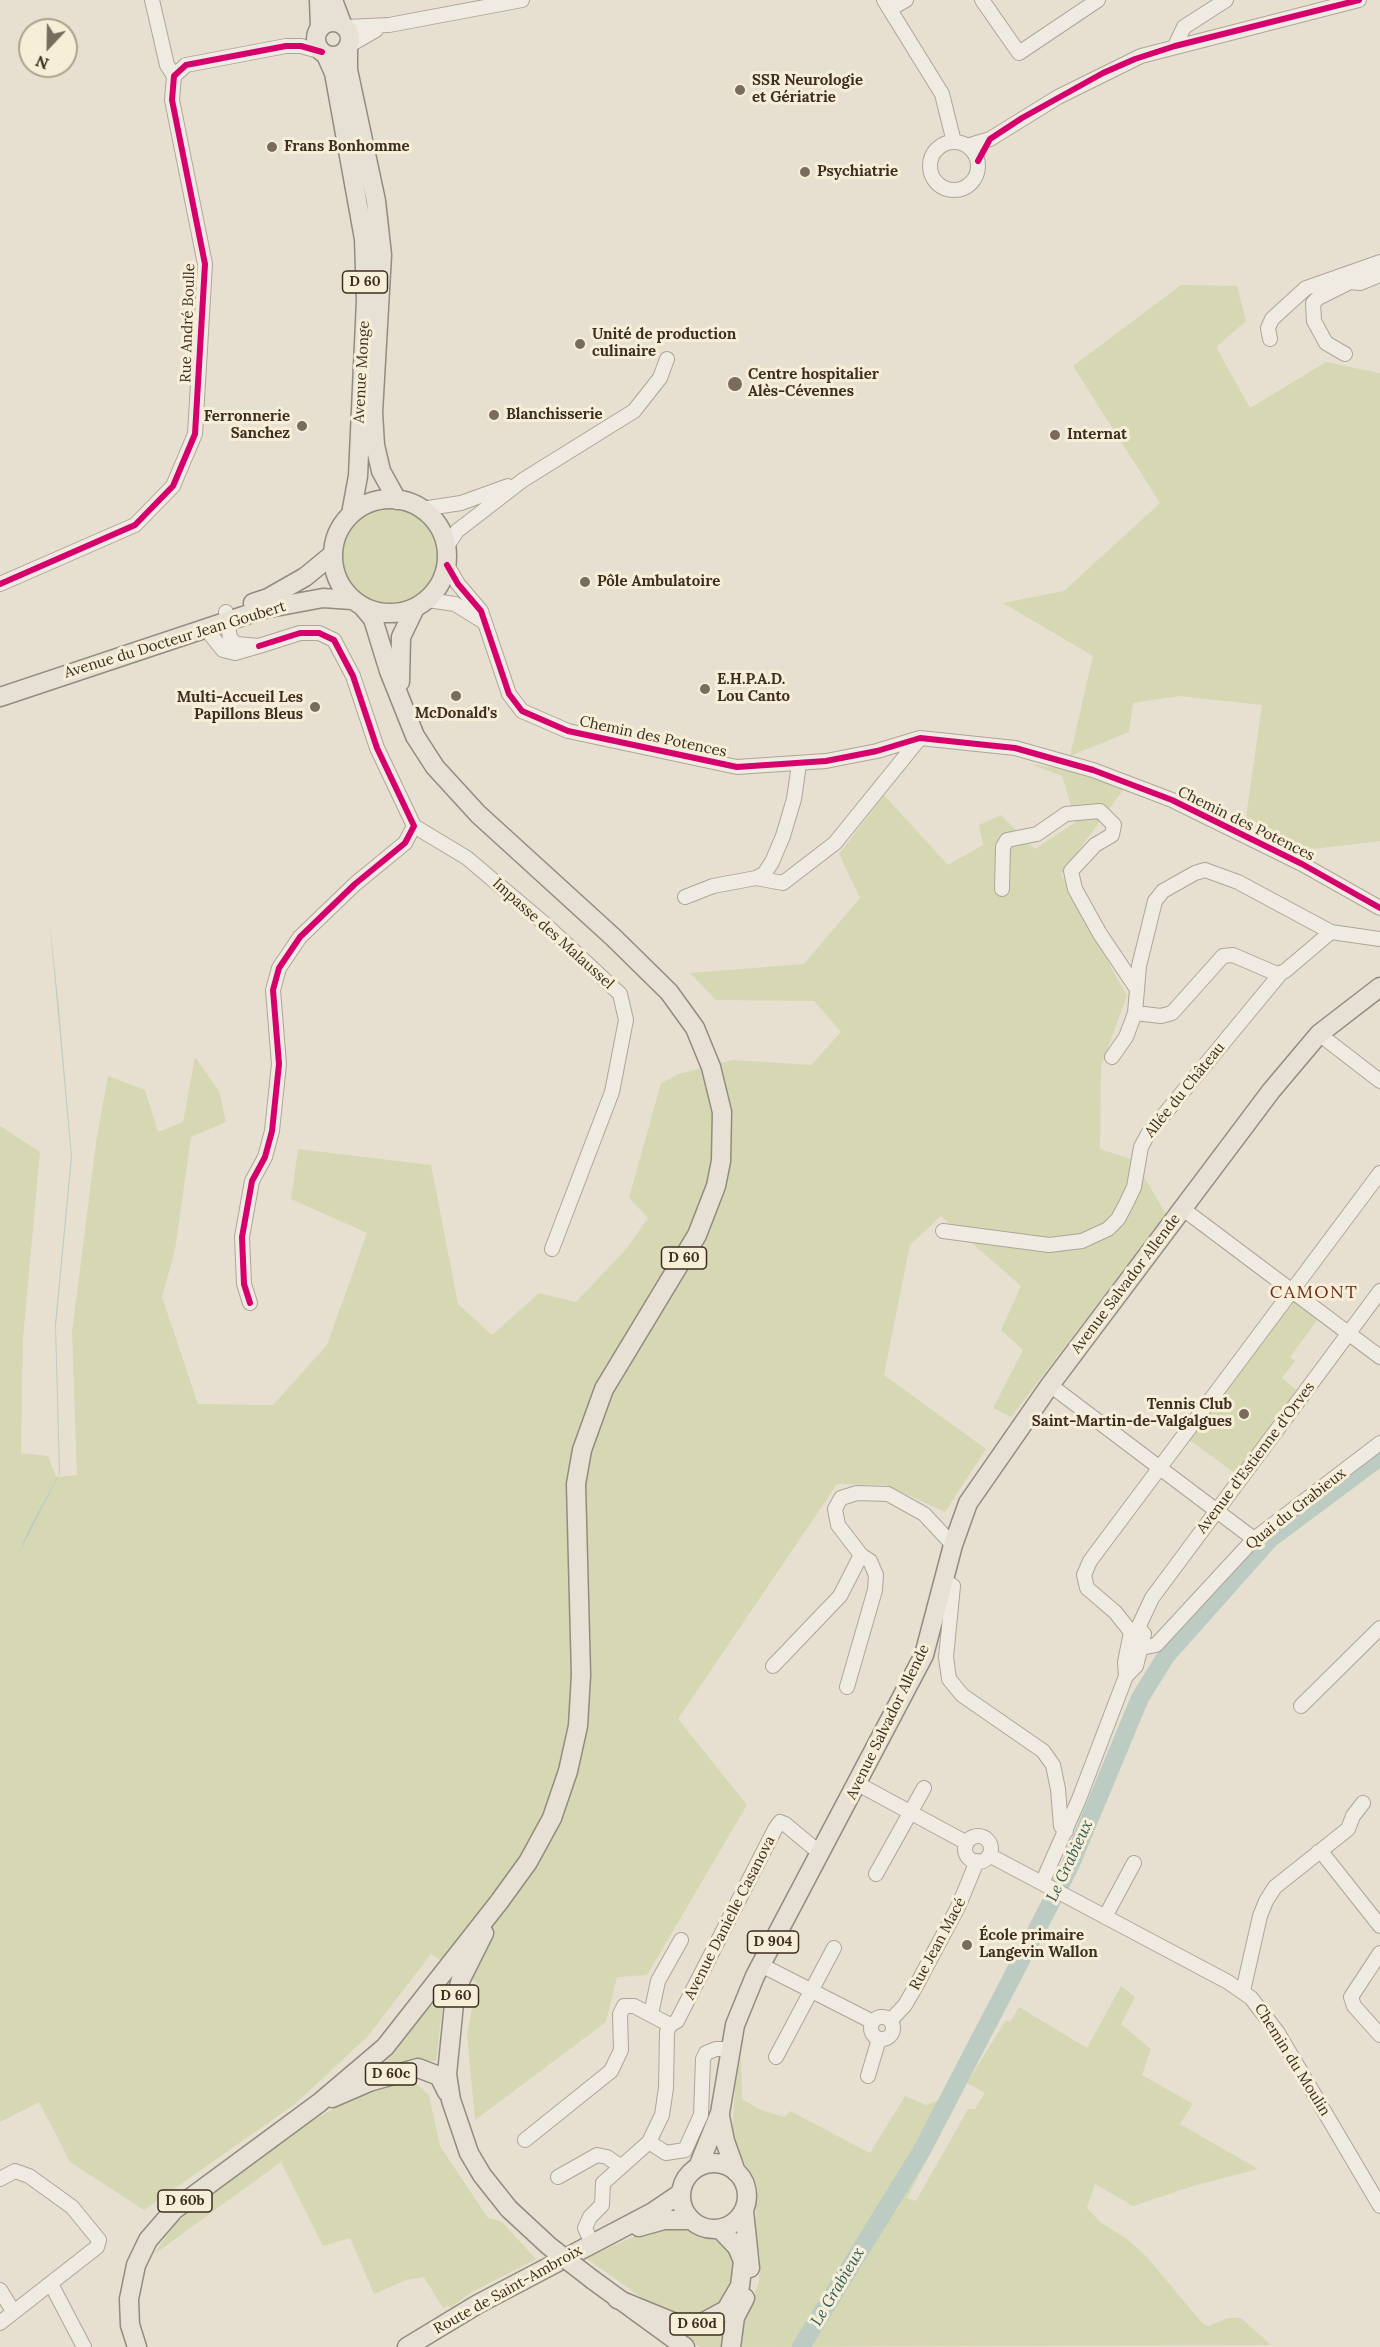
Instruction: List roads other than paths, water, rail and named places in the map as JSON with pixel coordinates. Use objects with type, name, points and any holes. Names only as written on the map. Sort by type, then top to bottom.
[{"type":"main road","points":[[319,0],[319,28],[316,41],[324,53],[338,56],[349,47],[351,35],[333,0]]},
{"type":"main road","points":[[319,28],[333,21],[344,25]]},
{"type":"main road","name":"Avenue Monge","points":[[349,47],[348,70],[376,201],[382,255],[373,413],[375,445],[381,471],[397,500]]},
{"type":"main road","name":"Avenue Monge","points":[[324,53],[334,73],[364,239],[366,300],[359,453],[356,498],[351,514]]},
{"type":"main road","points":[[397,500],[422,509],[438,525],[447,546],[447,565],[441,584],[422,604],[389,614],[358,603],[341,586],[334,571],[333,554],[338,532],[351,514],[373,502],[397,500]]},
{"type":"main road","name":"Avenue du Docteur Jean Goubert","points":[[1,692],[206,629],[304,577],[333,554]]},
{"type":"main road","name":"Avenue du Docteur Jean Goubert","points":[[1,692],[227,617],[323,598],[358,603]]},
{"type":"main road","name":"D 60","points":[[358,603],[373,619],[389,671],[401,696],[415,736],[454,790],[669,992],[695,1028],[711,1068],[722,1112],[721,1161],[716,1186],[697,1235],[635,1334],[604,1389],[582,1450],[576,1484],[581,1675],[578,1726],[568,1771],[552,1818],[528,1862],[499,1902],[461,1980],[454,2004],[447,2074],[451,2100],[469,2153],[482,2175],[509,2209],[549,2246],[617,2299],[685,2347]]},
{"type":"main road","name":"D 60","points":[[401,696],[398,665],[402,638],[411,612],[422,604]]},
{"type":"main road","name":"Avenue Salvador Allende","points":[[698,2167],[720,2113],[729,2049],[735,2025],[761,1965],[924,1655],[953,1545],[968,1503],[1050,1385],[1271,1091],[1319,1034],[1380,987]]},
{"type":"main road","name":"D 60b","points":[[137,2347],[130,2325],[129,2299],[136,2265],[147,2240],[183,2202],[319,2103],[385,2047],[499,1902]]},
{"type":"main road","name":"D 60c","points":[[319,2103],[369,2082],[418,2068],[439,2076],[451,2100]]},
{"type":"main road","name":"Avenue Salvador Allende","points":[[720,2113],[725,2141],[736,2172]]},
{"type":"main road","points":[[731,2347],[735,2317],[748,2293],[751,2258],[744,2211],[747,2190],[736,2172],[718,2163],[698,2167],[690,2174],[681,2193],[684,2212],[690,2220],[709,2229],[720,2229],[738,2219],[744,2211]]},
{"type":"main road","name":"Route de Saint-Ambroix","points":[[407,2347],[478,2304],[611,2235],[681,2193]]},
{"type":"main road","name":"Route de Saint-Ambroix","points":[[611,2235],[664,2220],[690,2220]]},
{"type":"main road","name":"D 60d","points":[[617,2299],[678,2324],[700,2324],[726,2310],[740,2286],[743,2261],[737,2247],[720,2229]]},
{"type":"street","name":"Rue André Boulle","points":[[0,584],[135,525],[173,486],[195,434],[205,264],[172,100],[174,76],[167,65],[152,0]]},
{"type":"street","points":[[349,47],[365,34],[389,25],[522,0]]},
{"type":"street","points":[[906,0],[887,5],[942,94],[946,119],[954,145],[978,161]]},
{"type":"street","points":[[982,0],[1018,53],[1098,0]]},
{"type":"street","points":[[1175,46],[1184,27],[1226,0]]},
{"type":"street","points":[[990,139],[978,161],[977,175],[968,186],[962,189],[947,189],[935,181],[930,166],[931,158],[954,145],[990,139],[1058,97],[1141,56],[1359,0]]},
{"type":"street","points":[[344,25],[389,25]]},
{"type":"street","points":[[286,46],[319,28]]},
{"type":"street","points":[[174,76],[186,65],[286,46],[301,46],[324,53]]},
{"type":"street","points":[[1270,339],[1268,328],[1272,318],[1306,288],[1380,262]]},
{"type":"street","points":[[1346,354],[1326,343],[1314,321],[1313,303],[1318,297],[1350,282],[1360,283],[1380,275]]},
{"type":"street","points":[[447,546],[457,531],[524,480],[634,411],[660,378],[667,359]]},
{"type":"street","points":[[422,509],[461,503],[524,480]]},
{"type":"street","name":"Chemin des Potences","points":[[447,565],[458,584],[481,611],[509,694],[522,711],[543,722],[568,731],[645,749],[737,767],[799,764],[877,752],[920,738],[1015,748],[1077,764],[1172,800],[1292,859],[1380,908]]},
{"type":"street","points":[[422,604],[446,601],[466,609],[486,624]]},
{"type":"street","points":[[227,617],[230,638],[236,644],[259,646]]},
{"type":"street","points":[[206,629],[223,650],[235,653],[300,633],[319,633],[334,640],[353,676],[376,748],[406,805],[414,826],[405,843],[355,884],[300,938],[279,968],[273,990],[279,1064],[272,1131],[265,1156],[252,1181],[242,1237],[244,1284],[250,1303]]},
{"type":"street","points":[[756,878],[783,883],[813,862],[835,843],[920,738]]},
{"type":"street","points":[[685,897],[713,886],[756,878],[764,874],[783,836],[794,799],[799,764]]},
{"type":"street","points":[[1002,889],[1003,846],[1007,840],[1037,834],[1066,814],[1100,811],[1114,825],[1112,835],[1095,845],[1071,871],[1076,889],[1095,925],[1137,989]]},
{"type":"street","name":"Impasse des Malaussel","points":[[414,826],[468,858],[620,994],[626,1020],[612,1092],[552,1249]]},
{"type":"street","points":[[1112,1058],[1126,1037],[1135,1013],[1150,914],[1155,901],[1163,891],[1195,873],[1205,870],[1238,882],[1331,932],[1380,939]]},
{"type":"street","name":"Allée du Château","points":[[943,1231],[1049,1245],[1082,1241],[1108,1229],[1126,1204],[1134,1187],[1141,1147],[1148,1134],[1281,973],[1331,932]]},
{"type":"street","points":[[1135,1013],[1161,1016],[1172,1013],[1187,999],[1221,957],[1227,955],[1233,955],[1274,974],[1281,973]]},
{"type":"street","points":[[1319,1034],[1380,1081]]},
{"type":"street","points":[[1167,1631],[1139,1628],[1115,1612],[1087,1587],[1084,1575],[1090,1561],[1158,1467],[1380,1173]]},
{"type":"street","points":[[1183,1209],[1380,1357]]},
{"type":"street","name":"Avenue d'Estienne d'Orves","points":[[1139,1628],[1152,1598],[1380,1291]]},
{"type":"street","points":[[1050,1385],[1254,1539]]},
{"type":"street","name":"Quai du Grabieux","points":[[1141,1648],[1156,1645],[1254,1539],[1380,1443]]},
{"type":"street","points":[[847,1687],[876,1575],[870,1561],[861,1555],[838,1525],[835,1509],[841,1498],[857,1492],[888,1494],[924,1514],[953,1545]]},
{"type":"street","points":[[773,1665],[840,1596],[861,1555]]},
{"type":"street","points":[[945,1581],[953,1586],[946,1657],[949,1679],[962,1695],[1043,1751],[1053,1765],[1058,1789],[1061,1826],[1066,1831]]},
{"type":"street","points":[[1044,1885],[1126,1676],[1136,1666],[1141,1648],[1139,1628]]},
{"type":"street","points":[[1126,1676],[1125,1662],[1139,1628]]},
{"type":"street","points":[[1301,1706],[1380,1628]]},
{"type":"street","points":[[858,1784],[967,1843]]},
{"type":"street","points":[[876,1874],[924,1788]]},
{"type":"street","points":[[1243,1991],[1260,1916],[1275,1887],[1348,1829],[1353,1816],[1364,1803]]},
{"type":"street","name":"Avenue Danielle Casanova","points":[[592,2244],[585,2228],[590,2217],[602,2205],[600,2188],[603,2182],[649,2142],[665,2103],[667,2032],[670,2025],[677,2021],[780,1822],[821,1854]]},
{"type":"street","points":[[976,1836],[984,1838],[990,1848],[983,1858],[967,1855],[967,1843],[976,1836]]},
{"type":"street","points":[[1318,1852],[1323,1854],[1380,1926]]},
{"type":"street","name":"Chemin du Moulin","points":[[983,1858],[1044,1885],[1243,1991],[1264,2012],[1278,2033],[1380,2206]]},
{"type":"street","name":"Rue Jean Macé","points":[[890,2021],[905,2005],[916,1986],[983,1858]]},
{"type":"street","points":[[1105,1917],[1134,1863]]},
{"type":"street","points":[[651,2014],[658,1981],[681,1940]]},
{"type":"street","points":[[776,2057],[834,1948]]},
{"type":"street","points":[[1380,1953],[1351,1996],[1354,2006],[1380,2035]]},
{"type":"street","points":[[761,1965],[873,2022]]},
{"type":"street","points":[[525,2140],[611,2071],[621,2050],[620,2014],[624,2006],[634,2006],[670,2025]]},
{"type":"street","points":[[868,2076],[893,2029],[890,2021],[882,2018],[873,2022]]},
{"type":"street","points":[[873,2022],[872,2030],[887,2039]]},
{"type":"street","points":[[649,2142],[666,2153],[685,2150],[701,2115],[703,2059],[706,2053],[716,2049],[729,2049]]},
{"type":"street","points":[[558,2177],[597,2155],[607,2157],[620,2166]]},
{"type":"street","points":[[0,2179],[15,2171],[29,2176],[72,2207],[99,2237],[97,2247],[0,2323]]},
{"type":"street","points":[[51,2284],[84,2347]]},
{"type":"street","points":[[0,2290],[13,2311]]},
{"type":"waterway","name":"Le Grabieux","points":[[801,2347],[922,2150],[1070,1866],[1140,1698],[1166,1656],[1270,1539],[1380,1457]]},
{"type":"place","name":"SSR Neurologie et Gériatrie","points":[[740,90]]},
{"type":"place","name":"Frans Bonhomme","points":[[272,147]]},
{"type":"place","name":"Psychiatrie","points":[[805,172]]},
{"type":"place","name":"Unité de production culinaire","points":[[580,344]]},
{"type":"place","name":"Centre hospitalier Alès-Cévennes","points":[[735,384]]},
{"type":"place","name":"Blanchisserie","points":[[494,415]]},
{"type":"place","name":"Ferronnerie Sanchez","points":[[302,426]]},
{"type":"place","name":"Internat","points":[[1055,435]]},
{"type":"place","name":"Pôle Ambulatoire","points":[[585,582]]},
{"type":"place","name":"E.H.P.A.D. Lou Canto","points":[[705,689]]},
{"type":"place","name":"McDonald's","points":[[456,696]]},
{"type":"place","name":"Multi-Accueil Les Papillons Bleus","points":[[315,707]]},
{"type":"place","name":"Tennis Club Saint-Martin-de-Valgalgues","points":[[1244,1414]]},
{"type":"place","name":"École primaire Langevin Wallon","points":[[967,1945]]},
{"type":"district","name":"CAMONT","points":[[1314,1293]]}]
